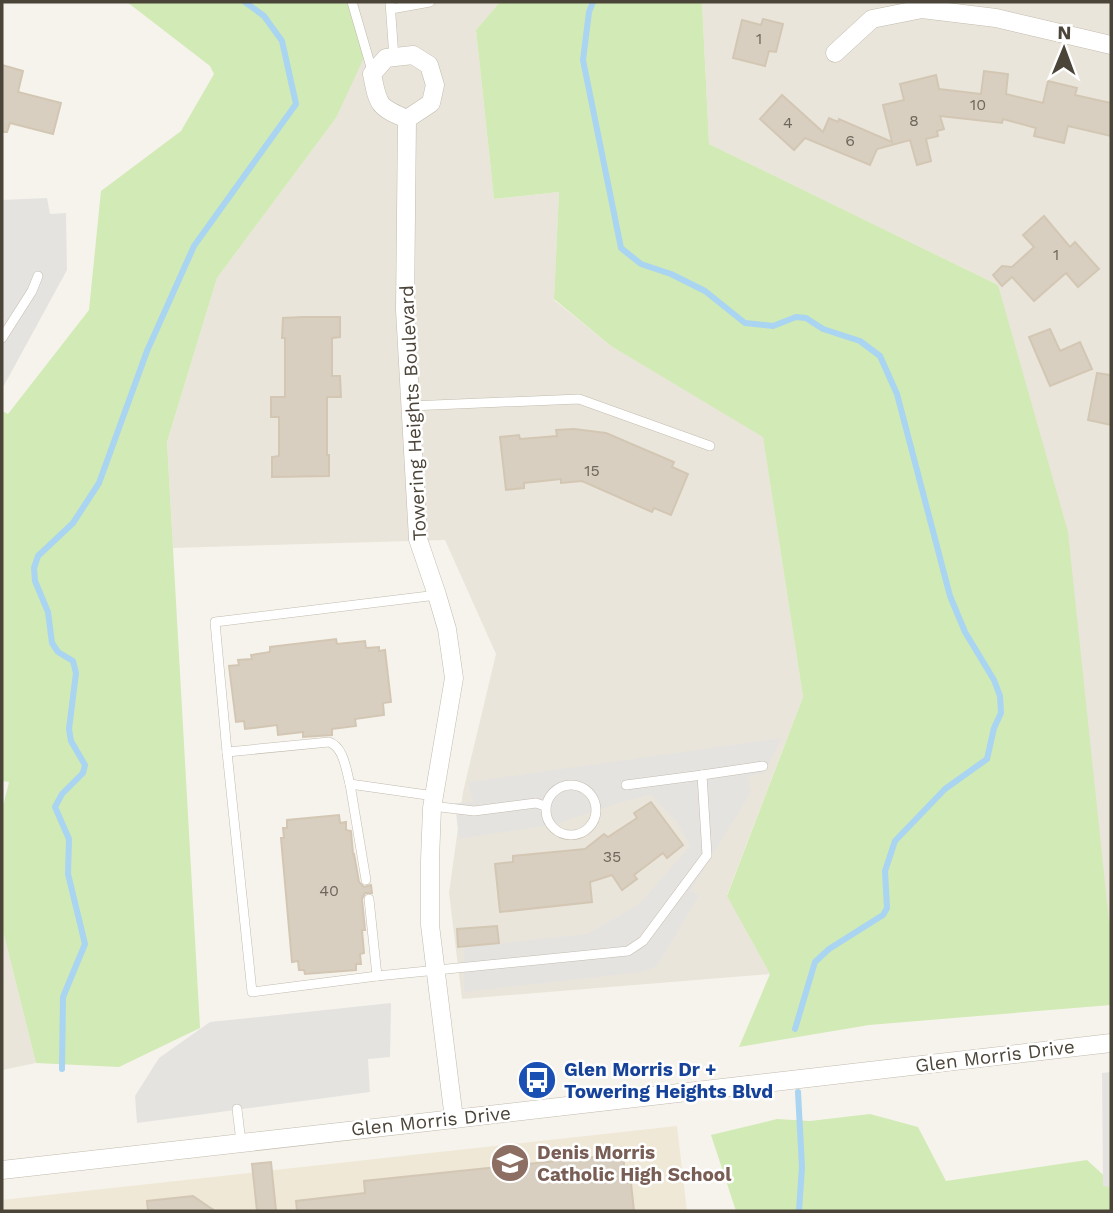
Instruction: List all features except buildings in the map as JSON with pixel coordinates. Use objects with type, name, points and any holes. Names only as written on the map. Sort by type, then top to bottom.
[{"type":"street","points":[[835,53],[872,19],[922,9],[996,18],[1111,45]]},
{"type":"street","points":[[413,55],[429,65],[435,85],[431,103],[407,118],[386,110],[377,100],[373,74],[386,58],[394,58],[413,55]]},
{"type":"street","name":"Towering Heights Boulevard","points":[[407,118],[405,310],[418,539],[447,629],[454,678],[433,801],[430,860],[430,925],[454,1119]]},
{"type":"street","name":"Glen Morris Drive","points":[[2,1170],[1111,1043]]},
{"type":"lane","points":[[352,2],[373,74]]},
{"type":"lane","points":[[394,58],[391,5],[430,2]]},
{"type":"lane","points":[[2,338],[32,291],[38,276]]},
{"type":"lane","points":[[410,406],[579,399],[710,446]]},
{"type":"lane","points":[[438,595],[215,622],[252,992],[377,976],[628,951],[643,941],[707,855],[702,775]]},
{"type":"lane","points":[[227,752],[329,742],[336,744],[350,784],[366,880]]},
{"type":"lane","points":[[626,785],[764,766]]},
{"type":"lane","points":[[350,784],[474,811],[536,803],[545,806]]},
{"type":"lane","points":[[568,785],[576,785],[589,793],[596,808],[593,823],[580,834],[571,836],[555,830],[549,824],[545,806],[553,792],[568,785]]},
{"type":"lane","points":[[369,899],[377,976]]},
{"type":"lane","points":[[237,1109],[241,1142]]},
{"type":"shaded area","points":[[355,2],[500,2],[476,30],[494,199],[559,192],[554,300],[611,346],[763,436],[803,697],[727,895],[770,974],[462,999],[449,893],[463,792],[496,654],[445,540],[173,548],[167,442],[217,278],[336,118]]},
{"type":"shaded area","points":[[702,2],[1111,2],[1111,921],[998,285],[709,144]]},
{"type":"shaded area","points":[[47,198],[50,214],[66,213],[67,270],[2,389],[2,200]]},
{"type":"shaded area","points":[[782,738],[763,774],[748,776],[751,792],[691,890],[699,896],[657,966],[643,972],[464,992],[464,947],[587,934],[638,905],[690,846],[677,822],[651,795],[556,824],[459,839],[455,803],[473,802],[468,782]]},
{"type":"shaded area","points":[[2,927],[36,1063],[2,1070]]},
{"type":"shaded area","points":[[391,1003],[390,1057],[368,1059],[370,1092],[137,1123],[135,1096],[159,1058],[210,1022]]},
{"type":"shaded area","points":[[1111,1072],[1111,1187],[1103,1186],[1102,1073]]},
{"type":"shaded area","name":"Denis Morris Catholic High School","points":[[677,1126],[687,1211],[2,1211],[2,1200]]},
{"type":"green space","points":[[127,2],[355,2],[366,53],[336,118],[217,278],[167,442],[200,1028],[119,1067],[36,1063],[2,927],[2,810],[9,782],[2,781],[2,411],[8,414],[89,310],[101,191],[181,131],[214,74],[210,66]]},
{"type":"green space","points":[[500,2],[702,2],[709,144],[998,285],[1068,532],[1111,921],[1111,1005],[869,1025],[739,1047],[770,974],[727,896],[803,697],[763,437],[611,346],[554,299],[559,192],[494,199],[476,30]]},
{"type":"green space","points":[[870,1114],[918,1127],[946,1181],[1087,1160],[1111,1182],[1111,1211],[736,1211],[711,1135],[777,1119],[810,1121]]},
{"type":"waterway","points":[[62,1069],[63,997],[85,944],[68,874],[69,839],[55,807],[62,794],[83,773],[85,765],[71,741],[69,729],[76,673],[73,661],[58,652],[52,643],[48,612],[35,581],[34,568],[38,556],[73,523],[99,483],[147,351],[194,246],[296,104],[282,41],[264,16],[245,2]]},
{"type":"waterway","points":[[593,2],[589,12],[583,60],[621,248],[641,264],[671,274],[705,291],[745,323],[773,326],[796,317],[806,318],[823,329],[860,341],[880,356],[897,394],[950,596],[965,632],[994,680],[1000,696],[1001,713],[994,728],[987,759],[945,789],[895,841],[885,871],[887,908],[883,915],[829,949],[815,962],[795,1029]]},
{"type":"waterway","points":[[798,1092],[802,1167],[799,1211]]},
{"type":"place","name":"Glen Morris Dr + Towering Heights Blvd","points":[[537,1080]]},
{"type":"place","name":"Denis Morris Catholic High School","points":[[510,1163]]}]
